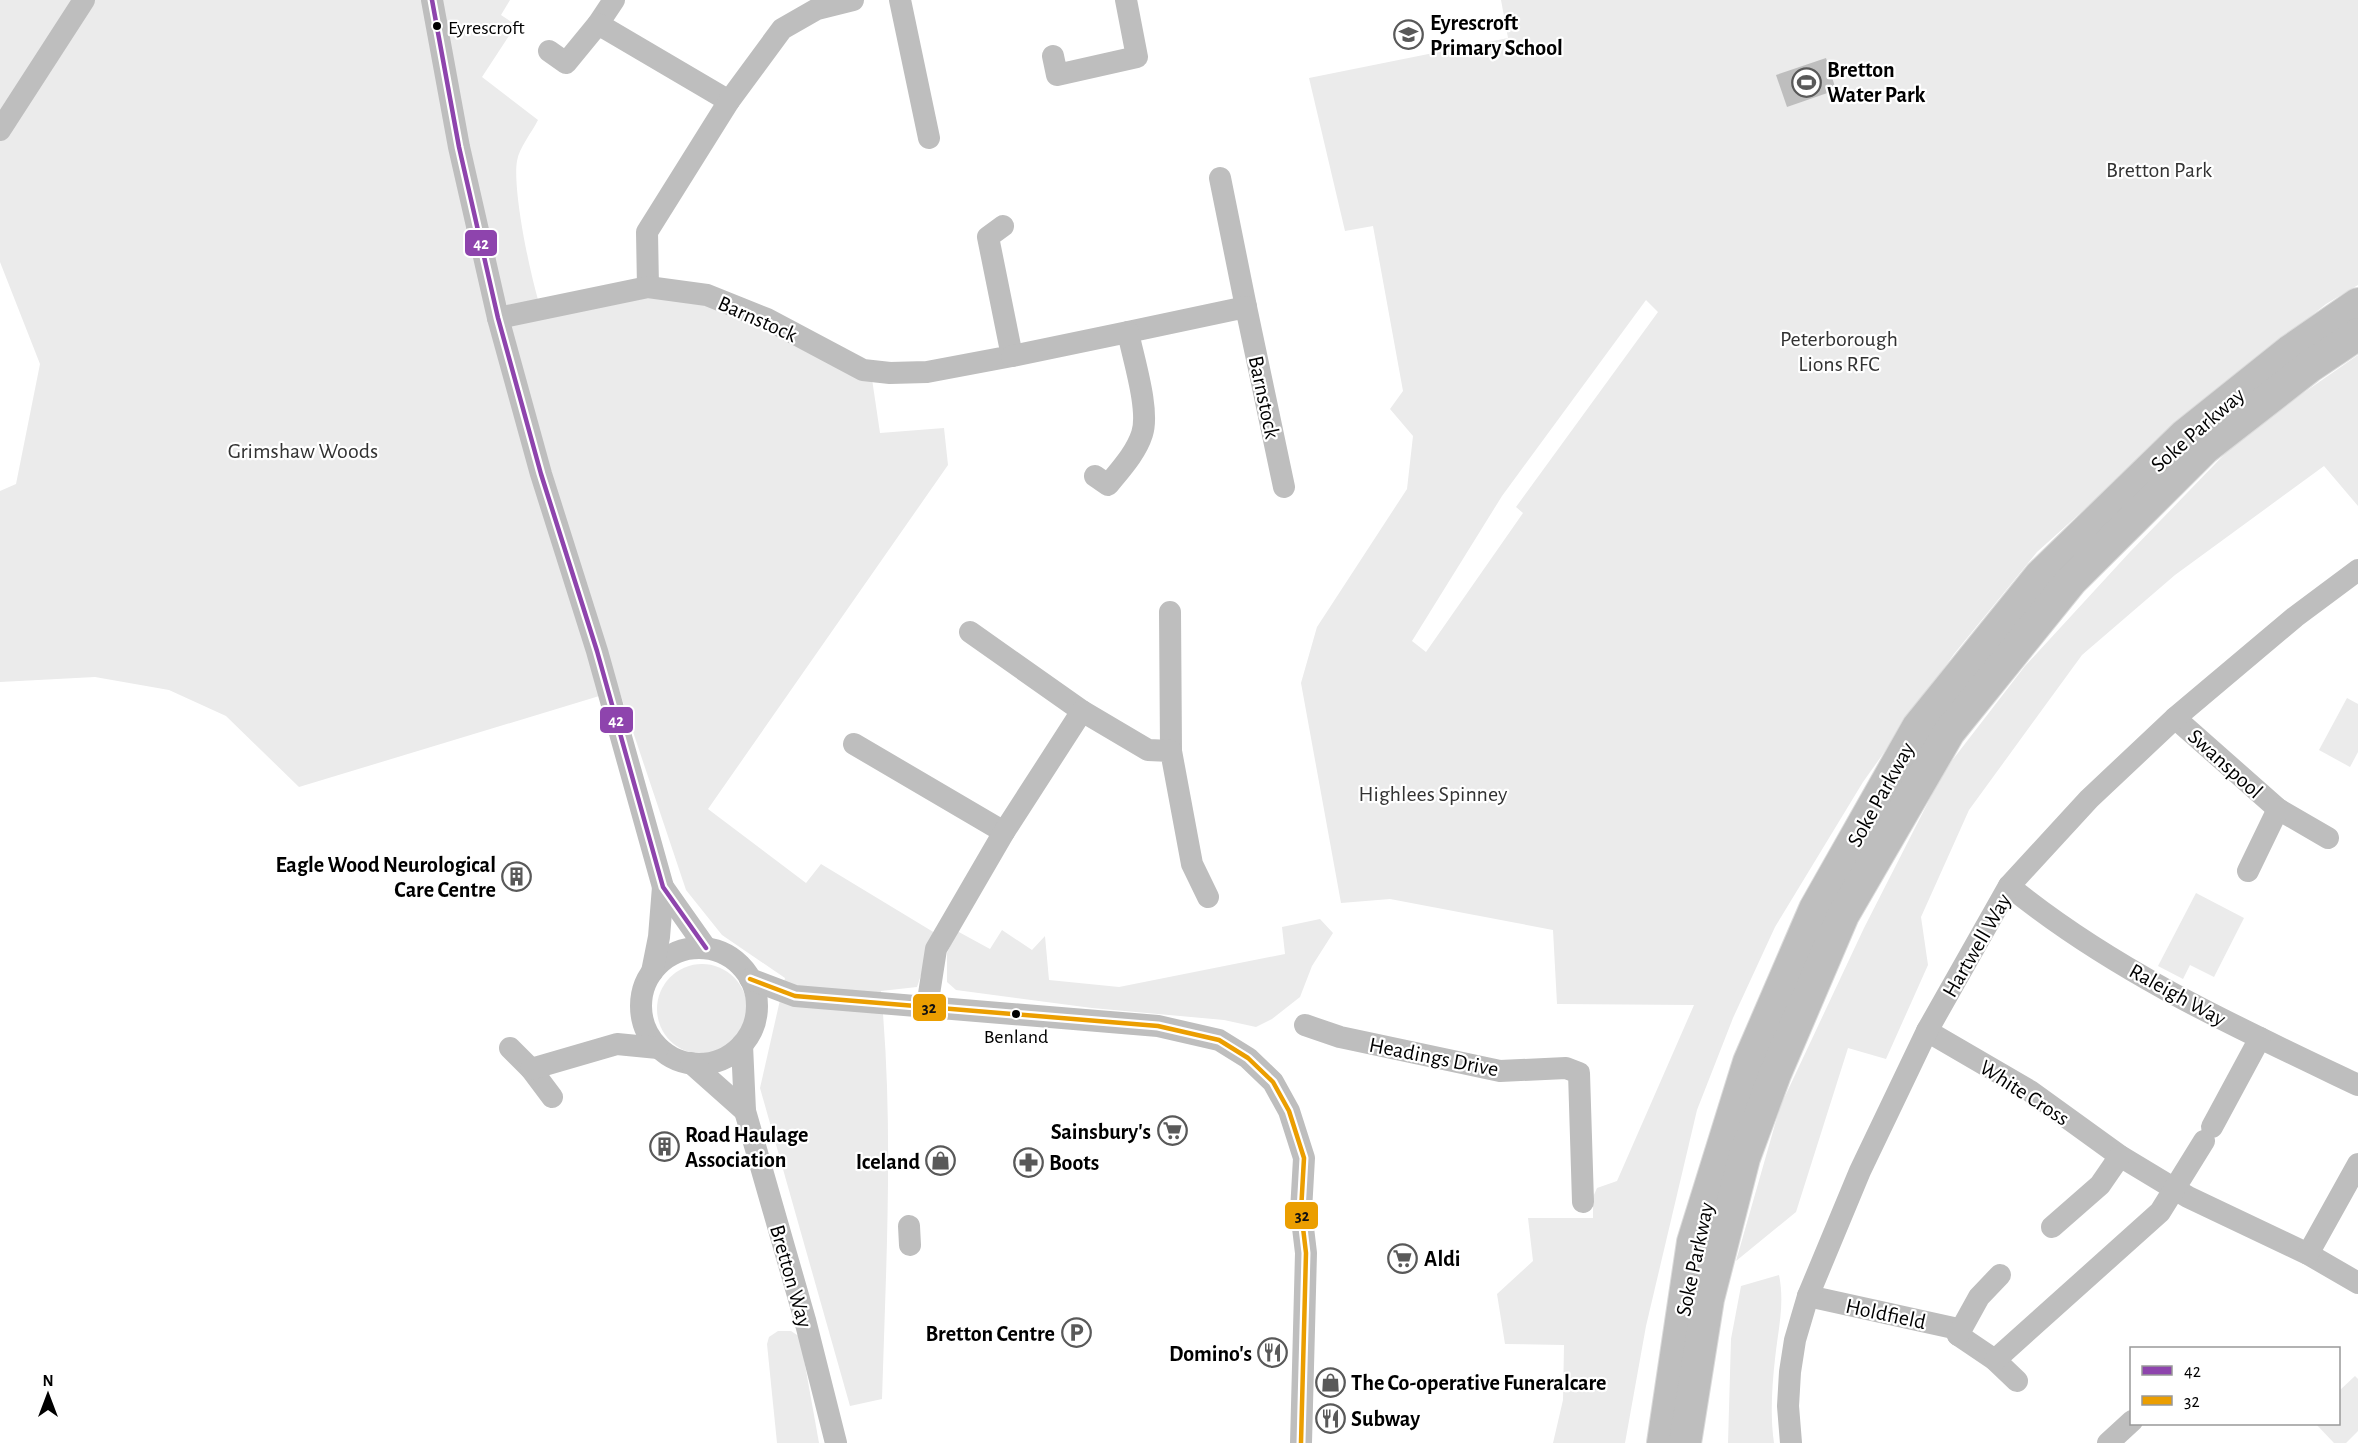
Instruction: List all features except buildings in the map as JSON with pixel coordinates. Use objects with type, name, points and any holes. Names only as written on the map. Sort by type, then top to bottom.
[{"type":"highway","name":"Soke Parkway","points":[[1663,1443],[1693,1242],[1749,1062],[1811,920],[1918,727],[2040,576],[2185,435],[2290,351],[2358,304]]},
{"type":"highway","name":"Soke Parkway","points":[[1685,1443],[1708,1299],[1744,1158],[1842,915],[1949,732],[2071,581],[2205,448],[2309,367],[2358,334]]},
{"type":"highway","points":[[1647,1443],[1662,1343],[1693,1242]]},
{"type":"highway","points":[[1703,1443],[1708,1299]]},
{"type":"street","points":[[0,130],[84,0]]},
{"type":"street","points":[[432,0],[459,147],[498,318],[541,474],[597,651],[663,887],[706,948]]},
{"type":"street","points":[[556,64],[598,24],[614,0]]},
{"type":"street","points":[[648,287],[647,232],[729,101],[782,29],[817,9],[848,0]]},
{"type":"street","points":[[900,0],[916,115],[929,138]]},
{"type":"street","points":[[1053,56],[1057,75],[1137,57],[1126,0]]},
{"type":"street","points":[[598,24],[729,101]]},
{"type":"street","name":"Barnstock","points":[[1228,188],[1246,307],[1287,475]]},
{"type":"street","points":[[1003,226],[988,237],[1012,356]]},
{"type":"street","name":"Barnstock","points":[[498,318],[648,287],[707,295],[767,319],[863,370],[890,373],[927,372],[1246,307]]},
{"type":"street","points":[[1095,476],[1108,485],[1131,456],[1142,434],[1144,418],[1128,332]]},
{"type":"street","name":"Hartwell Way","points":[[1791,1443],[1788,1406],[1790,1372],[1795,1340],[1808,1296],[1860,1171],[1927,1030],[2009,886],[2089,799],[2175,718],[2295,617],[2358,570]]},
{"type":"street","points":[[1170,612],[1171,751],[1192,864],[1208,897]]},
{"type":"street","points":[[970,632],[1082,711],[1148,750],[1171,751]]},
{"type":"street","points":[[927,1007],[936,949],[1004,832],[1082,711]]},
{"type":"street","name":"Swanspool","points":[[2175,718],[2278,809],[2328,838]]},
{"type":"street","points":[[854,744],[1004,832]]},
{"type":"street","points":[[2248,871],[2278,809]]},
{"type":"street","name":"Raleigh Way","points":[[2009,886],[2133,971],[2260,1038],[2358,1085]]},
{"type":"street","points":[[617,1044],[632,1026],[652,972],[659,937],[663,887]]},
{"type":"street","points":[[652,972],[676,953],[706,948],[732,958],[750,979],[757,1005],[753,1027],[742,1046],[730,1056],[715,1062],[691,1064]]},
{"type":"street","points":[[750,979],[795,996],[1158,1026],[1220,1040],[1248,1058],[1274,1082],[1289,1111],[1304,1158],[1301,1211],[1306,1253],[1301,1443]]},
{"type":"street","points":[[757,1005],[795,996]]},
{"type":"street","points":[[641,998],[644,1025],[658,1048],[669,1056],[691,1064],[745,1111]]},
{"type":"street","name":"Headings Drive","points":[[1305,1025],[1340,1037],[1500,1071],[1574,1070],[1579,1073],[1594,1179],[1584,1202]]},
{"type":"street","name":"White Cross","points":[[1927,1030],[2030,1091],[2120,1156],[2182,1193],[2308,1254],[2358,1283]]},
{"type":"street","points":[[1995,1360],[2182,1193],[2208,1134],[2260,1038]]},
{"type":"street","points":[[531,1069],[617,1044],[658,1048]]},
{"type":"street","name":"Bretton Way","points":[[742,1046],[745,1111],[808,1330],[836,1443]]},
{"type":"street","points":[[510,1048],[531,1069],[552,1097]]},
{"type":"street","points":[[2052,1227],[2100,1185],[2120,1156]]},
{"type":"street","points":[[2308,1254],[2358,1164]]},
{"type":"street","points":[[1958,1335],[1979,1297],[2000,1275]]},
{"type":"street","name":"Holdfield","points":[[1808,1296],[1958,1329],[1958,1335],[1995,1360],[2017,1381]]},
{"type":"green space","name":"Grimshaw Woods","points":[[0,0],[510,0],[501,15],[516,25],[482,77],[538,120],[520,151],[516,175],[524,238],[543,315],[644,297],[705,302],[872,379],[880,433],[944,428],[948,465],[708,809],[806,883],[821,864],[935,933],[917,987],[881,991],[888,1144],[882,1399],[850,1406],[760,1088],[785,978],[722,935],[686,890],[619,690],[299,787],[226,716],[169,690],[95,677],[0,682],[0,491],[16,484],[40,364],[0,262]]},
{"type":"green space","points":[[1501,0],[2358,0],[2358,285],[2326,304],[2197,408],[2037,552],[1954,654],[1863,782],[1775,927],[1733,1018],[1697,1110],[1646,1326],[1625,1443],[1553,1443],[1563,1400],[1564,1345],[1505,1344],[1497,1294],[1533,1261],[1528,1218],[1593,1218],[1593,1197],[1597,1188],[1617,1181],[1694,1005],[1557,1004],[1553,930],[1390,899],[1341,903],[1301,683],[1317,627],[1407,489],[1413,436],[1390,409],[1403,391],[1373,226],[1345,231],[1309,78],[1508,38]],"holes":[[[1646,300],[1658,312],[1516,507],[1523,513],[1426,652],[1412,641],[1502,496]]]},
{"type":"green space","points":[[2358,355],[2358,506],[2324,466],[2175,575],[2082,655],[1969,810],[1921,917],[1928,965],[1886,1059],[1848,1048],[1796,1212],[1736,1261],[1780,1107],[1864,928],[1944,771],[2025,666],[2129,553],[2244,434]]},
{"type":"green space","points":[[2347,698],[2358,704],[2358,752],[2350,767],[2319,750]]},
{"type":"green space","points":[[2196,893],[2244,918],[2214,977],[2190,965],[2183,979],[2158,966]]},
{"type":"green space","points":[[1320,919],[1333,933],[1312,966],[1300,997],[1272,1019],[1256,1027],[1224,1020],[1092,1008],[956,990],[947,982],[947,953],[957,931],[990,949],[1002,930],[1032,950],[1045,936],[1049,980],[1119,987],[1285,954],[1282,927]]},
{"type":"green space","points":[[693,964],[711,964],[727,971],[740,984],[747,1000],[747,1018],[740,1034],[727,1047],[711,1054],[693,1054],[677,1047],[664,1034],[657,1018],[657,1000],[664,984],[677,971]]},
{"type":"green space","points":[[1779,1275],[1781,1307],[1772,1401],[1774,1443],[1728,1443],[1731,1339],[1741,1286]]},
{"type":"green space","points":[[778,1331],[791,1331],[800,1337],[819,1443],[777,1443],[767,1344],[769,1337]]},
{"type":"green space","points":[[2355,1376],[2358,1379],[2358,1431],[2346,1443],[2334,1443],[2317,1425],[2340,1425],[2340,1390]]},
{"type":"shaded area","name":"Bretton Water Park","points":[[1826,58],[1836,90],[1787,107],[1776,75]]},
{"type":"transit line","name":"42","points":[[432,0],[459,147],[498,318],[541,474],[597,651],[663,887],[706,948]]},
{"type":"transit line","name":"32","points":[[750,979],[795,996],[1158,1026],[1219,1040],[1248,1058],[1273,1082],[1289,1111],[1304,1158],[1301,1211],[1306,1253],[1301,1443]]},
{"type":"place","name":"Eyrescroft","points":[[437,26]]},
{"type":"place","name":"Eyrescroft Primary School","points":[[1409,35]]},
{"type":"place","name":"Bretton Water Park","points":[[1806,82]]},
{"type":"place","name":"Eagle Wood Neurological Care Centre","points":[[517,877]]},
{"type":"place","name":"Benland","points":[[1016,1014]]},
{"type":"place","name":"Sainsbury's","points":[[1172,1131]]},
{"type":"place","name":"Road Haulage Association","points":[[664,1147]]},
{"type":"place","name":"Iceland","points":[[941,1161]]},
{"type":"place","name":"Boots","points":[[1028,1162]]},
{"type":"place","name":"Aldi","points":[[1403,1258]]},
{"type":"place","name":"Bretton Centre","points":[[1076,1333]]},
{"type":"place","name":"Domino's","points":[[1273,1353]]},
{"type":"place","name":"The Co-operative Funeralcare","points":[[1330,1382]]},
{"type":"place","name":"Subway","points":[[1330,1418]]},
{"type":"park label","name":"Bretton Park","points":[[2159,169]]},
{"type":"park label","name":"Peterborough Lions RFC","points":[[1839,350]]},
{"type":"park label","name":"Highlees Spinney","points":[[1433,793]]}]
